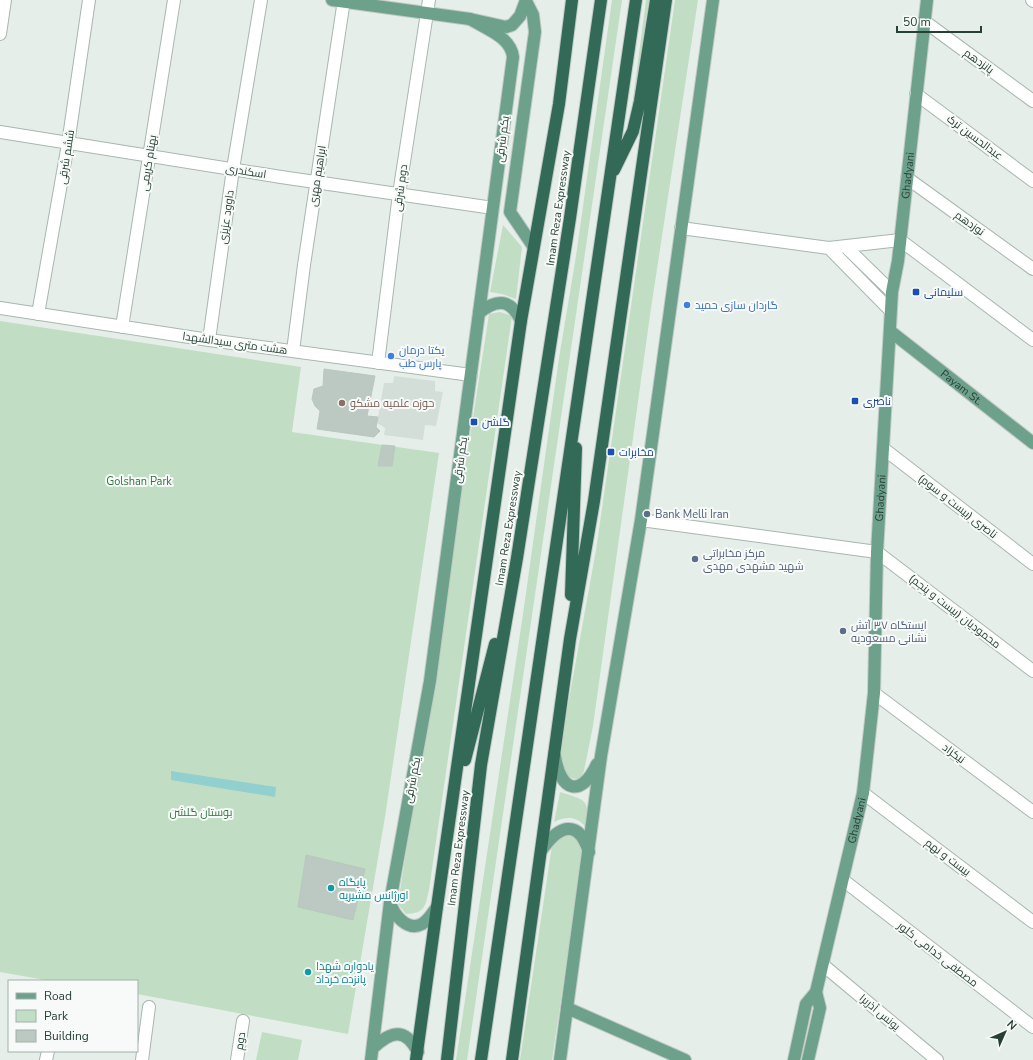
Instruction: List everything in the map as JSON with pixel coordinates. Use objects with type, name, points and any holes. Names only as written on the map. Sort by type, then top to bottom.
[{"type":"highway","points":[[417,1056],[449,821],[521,321],[559,104],[572,0]]},
{"type":"highway","name":"Imam Reza Expressway","points":[[447,1060],[481,765],[517,558],[570,218],[601,0]]},
{"type":"highway","points":[[481,1060],[577,390],[636,0]]},
{"type":"highway","points":[[609,182],[633,131],[640,101],[656,0]]},
{"type":"highway","points":[[512,1060],[570,639],[594,501],[666,0]]},
{"type":"highway","points":[[570,639],[577,390]]},
{"type":"highway","points":[[449,821],[517,558]]},
{"type":"main road","points":[[340,1],[470,19],[506,27],[516,21],[526,0]]},
{"type":"main road","points":[[526,0],[533,16],[535,32],[510,212],[533,246]]},
{"type":"main road","points":[[560,1060],[589,854],[601,756],[640,520],[714,0]]},
{"type":"main road","name":"Ghadyani","points":[[794,1060],[806,1004],[816,992],[823,965],[863,792],[874,693],[877,552],[892,292],[900,240],[927,0]]},
{"type":"main road","name":"یکم شرقی","points":[[371,1060],[390,902],[430,681],[513,57],[512,49],[507,41],[470,19]]},
{"type":"main road","points":[[479,312],[496,302],[503,303],[516,310],[521,321]]},
{"type":"main road","name":"Payam St.","points":[[890,331],[1033,443]]},
{"type":"main road","points":[[554,753],[557,771],[562,780],[569,785],[577,786],[586,783],[593,774],[601,756]]},
{"type":"main road","points":[[541,851],[550,838],[560,830],[570,829],[579,832],[585,839],[589,854]]},
{"type":"main road","points":[[390,902],[392,911],[400,920],[420,925],[426,921],[437,907]]},
{"type":"main road","name":"Ghadyani","points":[[808,1060],[820,1008],[816,992]]},
{"type":"main road","points":[[567,1008],[685,1060]]},
{"type":"main road","points":[[373,1048],[389,1035],[399,1034],[405,1036],[413,1042],[417,1056]]},
{"type":"street","points":[[0,34],[5,0]]},
{"type":"street","name":"ششم شرقی","points":[[38,314],[68,144],[89,0]]},
{"type":"street","name":"بهنام کریمی","points":[[122,327],[174,0]]},
{"type":"street","name":"داوود عزیزی","points":[[209,340],[233,169],[260,0]]},
{"type":"street","name":"دوم شرقی","points":[[378,363],[399,194],[429,0]]},
{"type":"street","name":"ابراهیم مهری","points":[[292,352],[340,1]]},
{"type":"street","name":"پانزدهم","points":[[924,21],[1033,100]]},
{"type":"street","name":"عبدالحسین ترک","points":[[916,94],[1033,181]]},
{"type":"street","name":"اسکندری","points":[[0,132],[68,144],[493,208]]},
{"type":"street","name":"نوزدهم","points":[[907,178],[1033,269]]},
{"type":"street","points":[[682,228],[829,248],[900,240],[1033,340]]},
{"type":"street","points":[[846,247],[892,292]]},
{"type":"street","points":[[829,248],[891,311]]},
{"type":"street","name":"هشت متری سیدالشهدا","points":[[0,308],[292,352],[471,375]]},
{"type":"street","name":"ناصری (بیست و سوم)","points":[[884,448],[1033,564]]},
{"type":"street","points":[[640,520],[877,552]]},
{"type":"street","name":"محمودیان (بیست و پنجم)","points":[[877,552],[1033,671]]},
{"type":"street","name":"نیکزاد","points":[[874,693],[1033,812]]},
{"type":"street","name":"بیست و نهم","points":[[863,792],[1033,922]]},
{"type":"street","name":"مصطفی خدامی کلور","points":[[843,880],[1033,1027]]},
{"type":"street","name":"یونس آذربرا","points":[[823,965],[937,1060]]},
{"type":"street","points":[[142,1060],[149,1007]]},
{"type":"street","name":"دوم","points":[[237,1060],[243,1021]]},
{"type":"shaded area","points":[[394,376],[435,381],[435,391],[443,392],[436,426],[425,425],[423,440],[384,435],[385,428],[377,423],[384,383],[393,383]]},
{"type":"green space","points":[[612,0],[622,0],[467,1060],[456,1060],[523,614],[559,358],[576,256]]},
{"type":"green space","points":[[646,0],[654,0],[629,130]]},
{"type":"green space","points":[[675,0],[698,0],[650,315],[593,726],[584,771],[579,780],[565,776],[560,768],[560,749],[596,550]]},
{"type":"green space","points":[[503,225],[522,247],[516,299],[490,292]]},
{"type":"green space","points":[[500,312],[512,316],[429,890],[423,908],[417,912],[406,914],[398,904],[489,314]]},
{"type":"green space","points":[[0,321],[301,367],[292,432],[439,453],[385,817],[348,1034],[138,994],[138,980],[45,980],[0,972]]},
{"type":"green space","points":[[560,792],[580,799],[584,802],[587,810],[585,826],[578,820],[571,818],[554,822]]},
{"type":"green space","points":[[568,835],[577,837],[583,852],[552,1060],[520,1060],[552,845],[560,837]]},
{"type":"green space","points":[[262,1032],[302,1040],[298,1060],[256,1060]]},
{"type":"water","points":[[171,771],[276,787],[275,797],[171,780]]},
{"type":"building","name":"حوزه علمیه مشکو","points":[[324,369],[375,376],[367,416],[378,417],[376,427],[380,431],[374,437],[317,429],[320,411],[315,406],[312,399],[314,389],[323,386]]},
{"type":"building","points":[[382,445],[395,446],[392,466],[378,466]]},
{"type":"building","name":"پایگاه اورژانس مشیریه","points":[[306,855],[365,869],[353,920],[298,907]]},
{"type":"place","name":"سلیمانی","points":[[916,292]]},
{"type":"place","name":"گاردان سازی حمید","points":[[687,305]]},
{"type":"place","name":"یکتا درمان پارس طب","points":[[391,356]]},
{"type":"place","name":"ناصری","points":[[855,401]]},
{"type":"place","name":"حوزه علمیه مشکو","points":[[342,403]]},
{"type":"place","name":"گلشن","points":[[474,422]]},
{"type":"place","name":"مخابرات","points":[[611,452]]},
{"type":"place","name":"Bank Melli Iran","points":[[647,514]]},
{"type":"place","name":"مرکز مخابراتی شهید مشهدی مهدی","points":[[695,559]]},
{"type":"place","name":"ایستگاه ۳۷ آتش نشانی مسعودیه","points":[[843,631]]},
{"type":"place","name":"پایگاه اورژانس مشیریه","points":[[331,888]]},
{"type":"place","name":"یادواره شهدا پانزده خرداد","points":[[308,972]]},
{"type":"park label","name":"Golshan Park","points":[[139,481]]},
{"type":"park label","name":"بوستان گلشن","points":[[201,812]]}]
